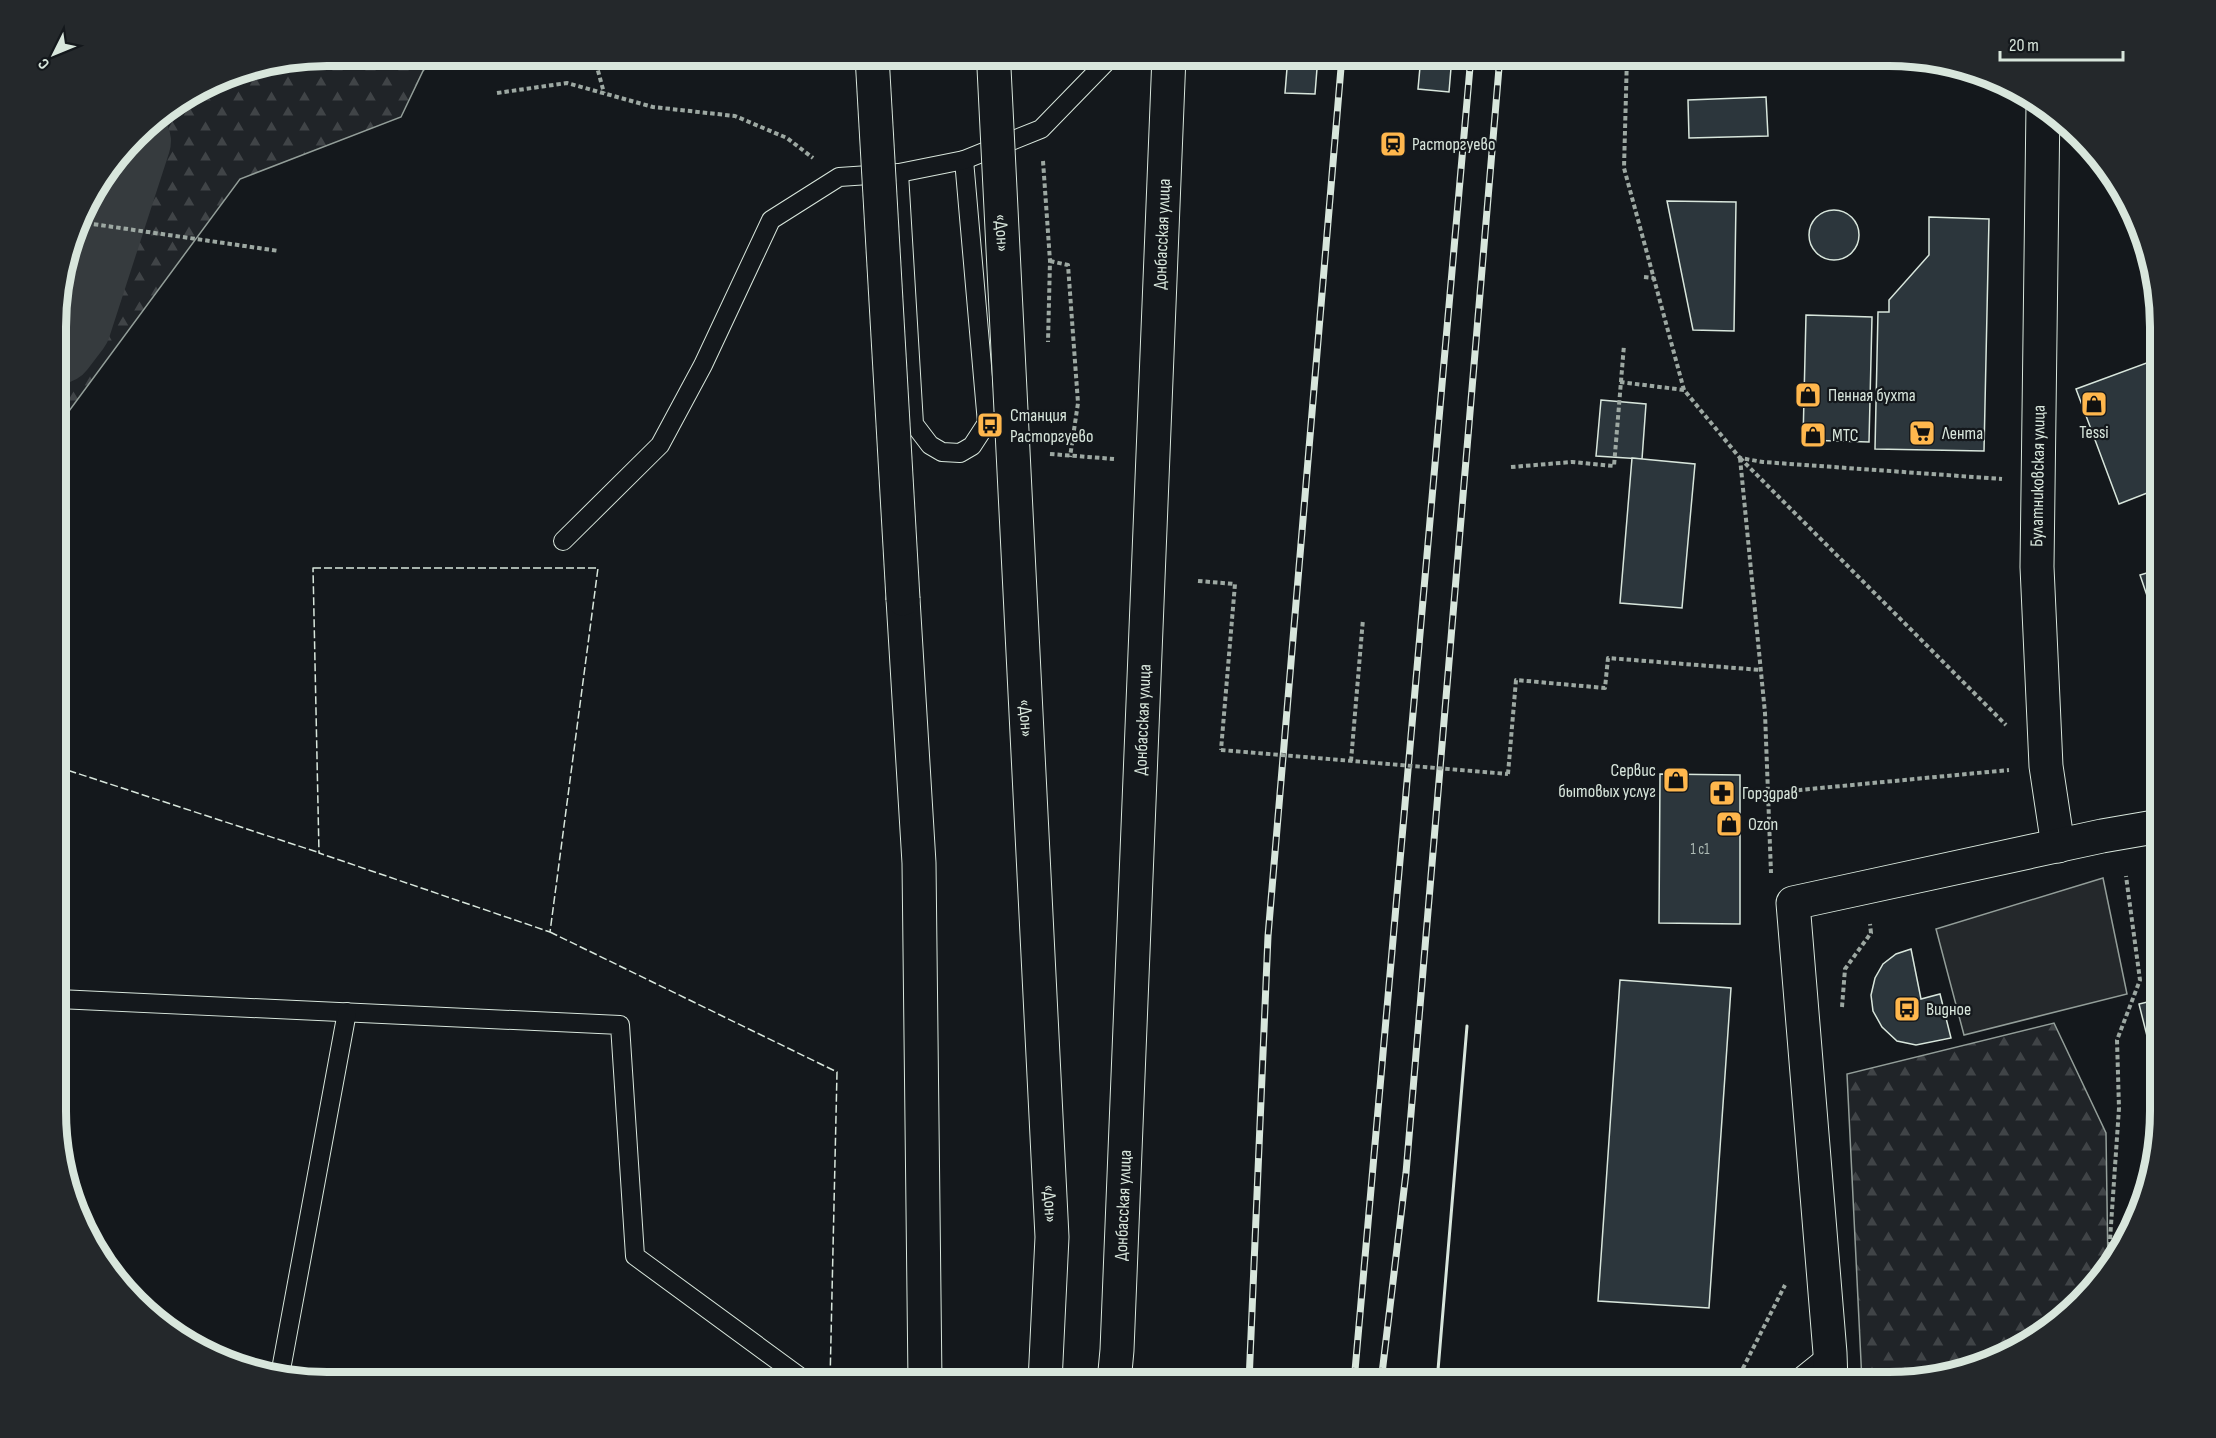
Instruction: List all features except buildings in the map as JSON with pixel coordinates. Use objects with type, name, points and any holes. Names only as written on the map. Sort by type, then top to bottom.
[{"type":"main road","points":[[873,66],[919,863],[925,1372]]},
{"type":"main road","name":"«Дон»","points":[[993,66],[1052,1237],[1045,1372]]},
{"type":"main road","name":"Донбасская улица","points":[[1115,1372],[1169,66]]},
{"type":"main road","name":"Булатниковская улица","points":[[2043,116],[2037,567],[2046,766],[2058,846]]},
{"type":"main road","points":[[1830,1367],[1793,903],[2150,828]]},
{"type":"lane","points":[[563,541],[660,445],[703,365],[771,220],[839,177],[899,173],[964,160],[1041,129],[1102,66]]},
{"type":"lane","points":[[899,173],[914,424],[930,445],[942,452],[960,453],[972,446],[987,423],[964,160]]},
{"type":"lane","points":[[66,999],[620,1025],[635,1256],[793,1372]]},
{"type":"lane","points":[[281,1368],[347,1012]]},
{"type":"path","points":[[597,66],[604,94]]},
{"type":"path","points":[[1627,66],[1624,168],[1684,390],[1740,458],[2046,766]]},
{"type":"path","points":[[497,93],[567,83],[653,107],[735,116],[787,138],[839,177]]},
{"type":"path","points":[[1041,129],[1050,261],[1048,352]]},
{"type":"path","points":[[88,223],[279,251]]},
{"type":"path","points":[[1050,261],[1068,265],[1078,403],[1070,457],[1116,459]]},
{"type":"path","points":[[1644,277],[1654,278]]},
{"type":"path","points":[[1511,467],[1572,462],[1614,466],[1624,345]]},
{"type":"path","points":[[1620,382],[1684,390]]},
{"type":"path","points":[[1740,458],[1763,462],[2038,482]]},
{"type":"path","points":[[1198,581],[1235,585],[1221,750],[1508,774],[1516,681],[1605,688],[1608,658],[1761,670]]},
{"type":"path","points":[[1351,761],[1363,619]]},
{"type":"path","points":[[1768,794],[2046,766]]},
{"type":"path","points":[[2109,1251],[2119,1108],[2118,1040],[2140,980],[2126,876]]},
{"type":"green space","points":[[327,66],[427,66],[401,117],[240,179],[66,415],[68,293],[80,243],[93,212],[110,182],[131,155],[155,131],[182,110],[212,93],[243,80],[276,71]]},
{"type":"green space","points":[[2054,1023],[2106,1133],[2108,1253],[2096,1270],[2048,1318],[2019,1337],[1989,1352],[1956,1363],[1923,1370],[1862,1372],[1847,1074]]},
{"type":"shaded area","points":[[2103,878],[2127,994],[1964,1035],[1936,929]]},
{"type":"waterway","points":[[66,336],[74,326],[129,158]]},
{"type":"railway","points":[[1249,1372],[1268,936],[1341,66]]},
{"type":"railway","points":[[1355,1372],[1470,66]]},
{"type":"railway","points":[[1382,1372],[1406,1173],[1499,66]]},
{"type":"fence","points":[[313,568],[598,568],[550,932],[319,853],[313,568]]},
{"type":"fence","points":[[66,770],[320,853]]},
{"type":"fence","points":[[550,932],[837,1072],[830,1372]]},
{"type":"wall","points":[[1438,1372],[1467,1026]]},
{"type":"place","name":"Расторгуево","points":[[1393,144]]},
{"type":"place","name":"Пенная бухта","points":[[1808,395]]},
{"type":"place","name":"Tessi","points":[[2094,404]]},
{"type":"place","name":"Станция Расторгуево","points":[[990,425]]},
{"type":"place","name":"Лента","points":[[1922,433]]},
{"type":"place","name":"МТС","points":[[1813,435]]},
{"type":"place","name":"Сервис бытовых услуг","points":[[1676,780]]},
{"type":"place","name":"Горздрав","points":[[1722,793]]},
{"type":"place","name":"Ozon","points":[[1729,824]]},
{"type":"place","name":"Видное","points":[[1907,1009]]}]
